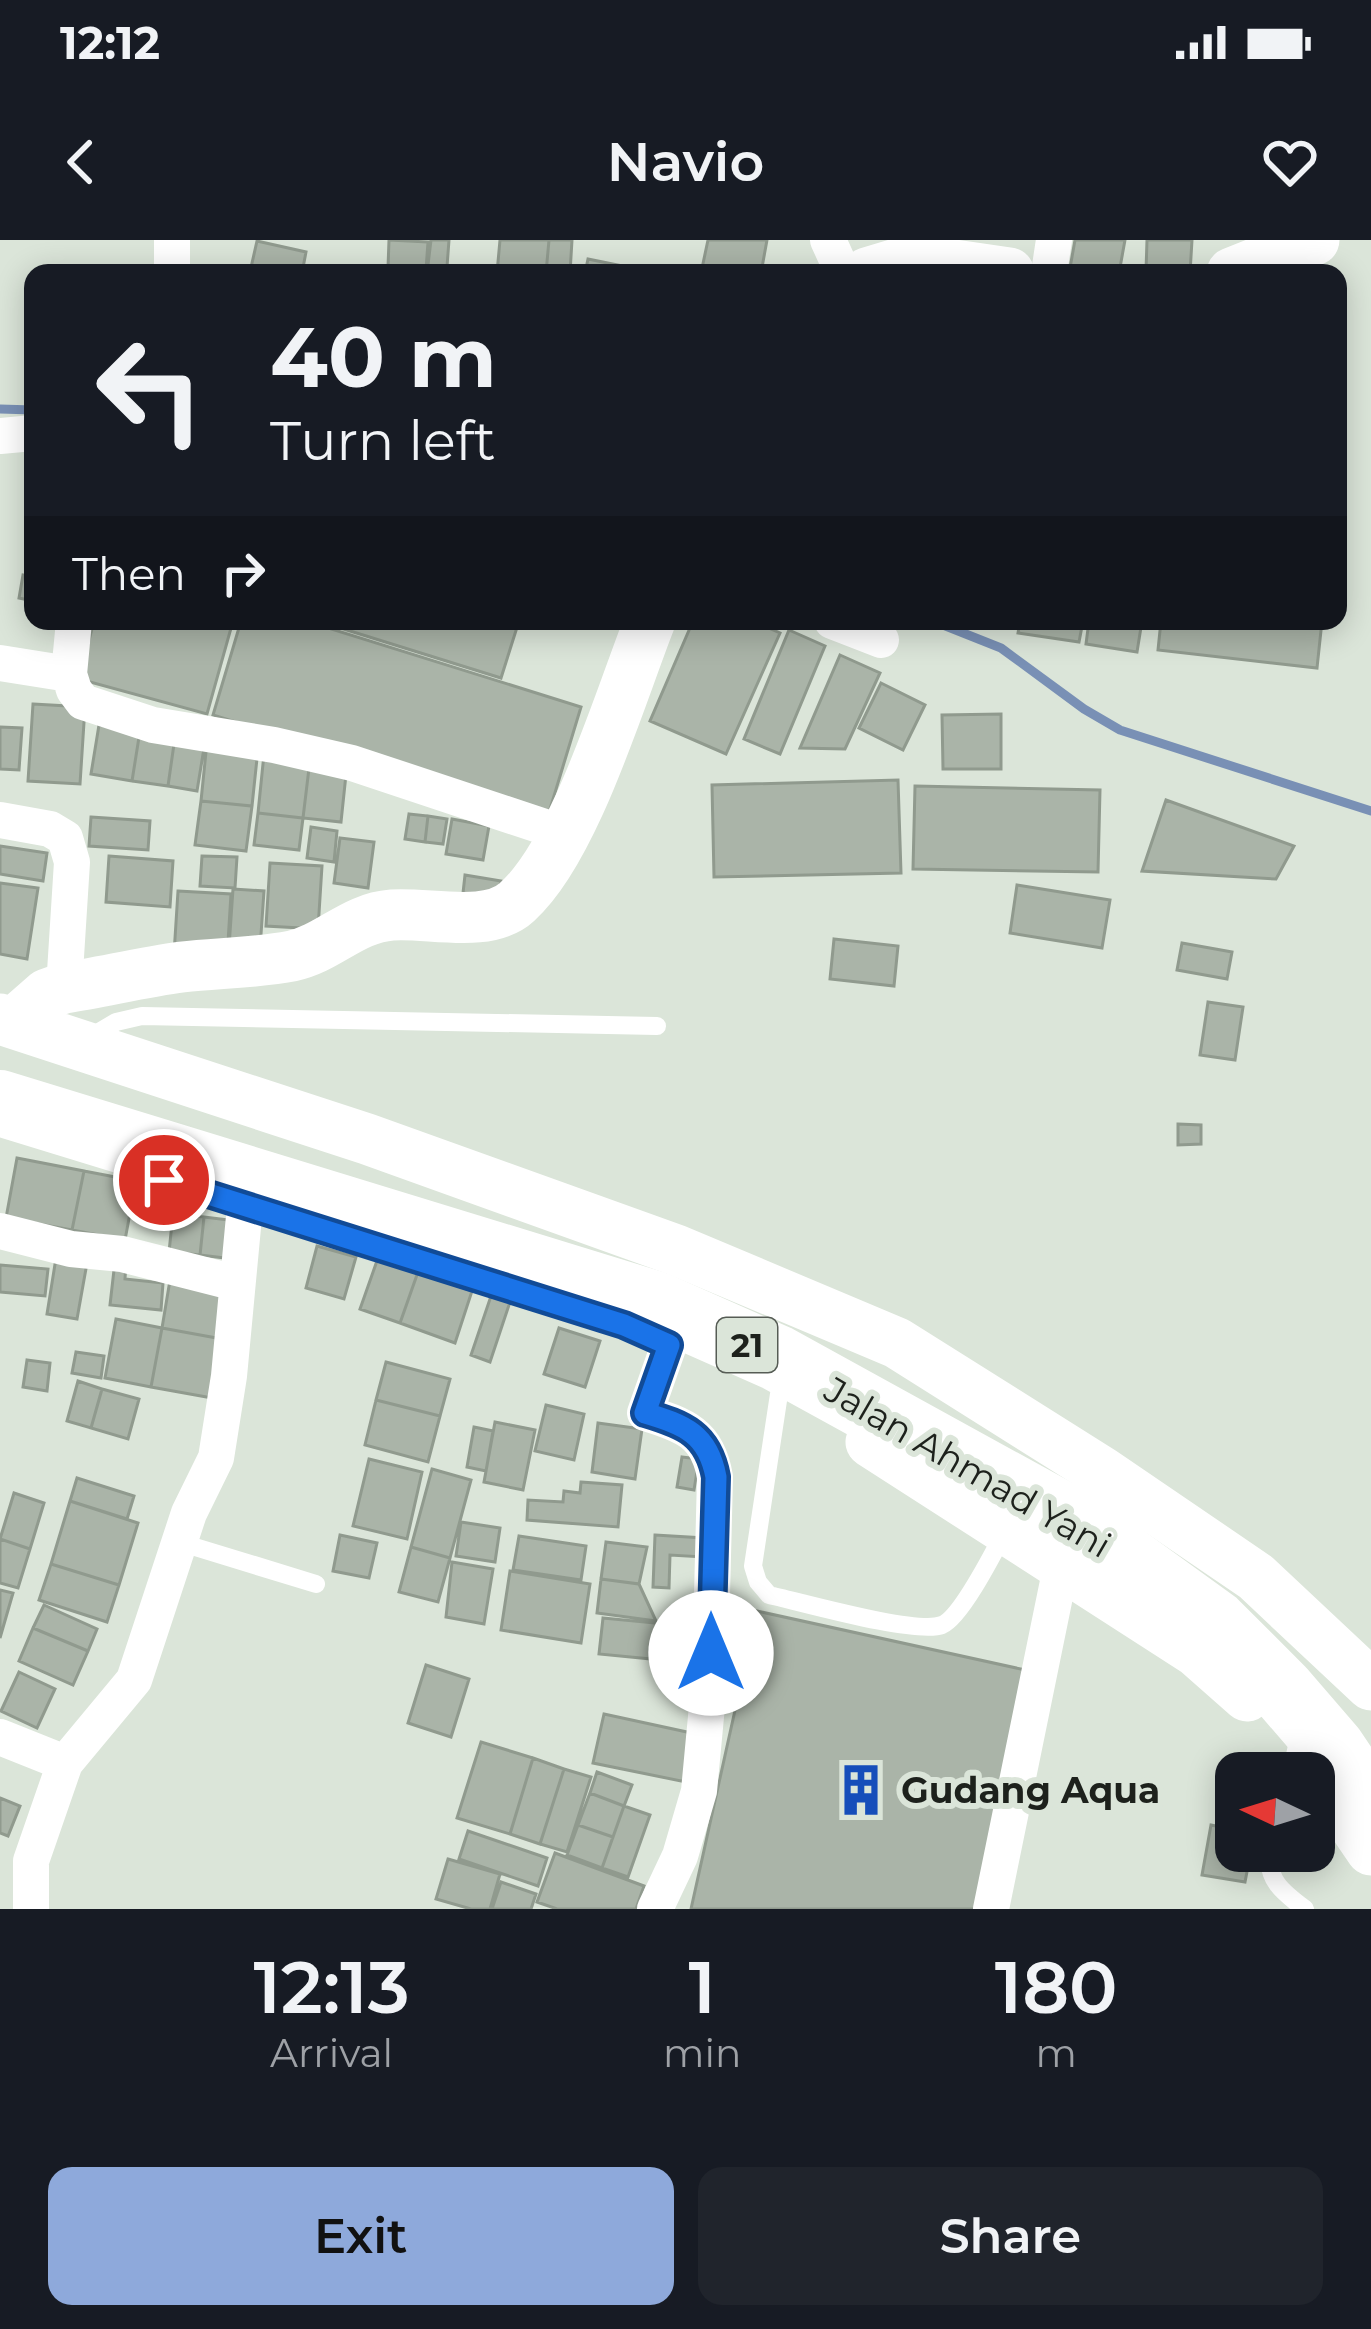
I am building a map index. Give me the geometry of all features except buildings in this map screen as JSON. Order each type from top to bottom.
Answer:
[{"type":"highway","name":"Jalan Ahmad Yani","points":[[5,1034],[671,1268],[799,1324],[901,1378],[1238,1603],[1360,1719],[1371,1735]]},
{"type":"highway","name":"Jalan Ahmad Yani","points":[[0,1103],[655,1304],[777,1358],[1077,1523],[1215,1623],[1319,1733],[1371,1806]]},
{"type":"street","points":[[1254,264],[1314,240]]},
{"type":"street","points":[[836,254],[947,264]]},
{"type":"street","points":[[73,630],[69,674],[83,702],[153,725],[352,763],[566,834]]},
{"type":"street","points":[[5,1034],[47,994],[64,988],[176,968],[289,956],[318,948],[344,928],[374,916],[485,916],[512,907],[532,887],[566,834],[646,630]]},
{"type":"street","points":[[855,630],[881,640]]},
{"type":"street","points":[[0,664],[69,674]]},
{"type":"street","points":[[0,820],[50,829],[65,838],[72,862],[64,988]]},
{"type":"street","points":[[5,1034],[80,1043],[367,1139],[676,1250],[897,1343],[1102,1472],[1256,1577],[1371,1685]]},
{"type":"street","points":[[0,1129],[624,1325],[779,1394],[861,1436],[1196,1651],[1287,1752]]},
{"type":"street","points":[[31,1909],[31,1861],[65,1763],[134,1680],[189,1513],[216,1458],[245,1206]]},
{"type":"street","points":[[0,1231],[71,1249],[122,1254],[236,1283]]},
{"type":"street","points":[[655,1909],[680,1856],[699,1791],[710,1674],[716,1477],[711,1451],[693,1433],[645,1413],[669,1345]]},
{"type":"street","points":[[991,1909],[1063,1562]]},
{"type":"street","points":[[0,1736],[65,1763]]},
{"type":"street","points":[[1335,1808],[1371,1850]]},
{"type":"lane","points":[[80,1043],[116,1022],[142,1016],[657,1026]]},
{"type":"lane","points":[[779,1394],[753,1566],[769,1595],[915,1627],[942,1625],[955,1615],[1006,1529]]},
{"type":"lane","points":[[182,1543],[316,1584]]},
{"type":"lane","points":[[1271,1872],[1277,1888],[1305,1909]]},
{"type":"waterway","points":[[0,409],[24,410]]},
{"type":"waterway","points":[[956,630],[1001,648],[1120,730],[1371,811]]},
{"type":"place","name":"Gudang Aqua","points":[[861,1790]]},
{"type":"route","points":[[164,1180],[624,1325],[669,1345],[645,1413],[693,1433],[711,1451],[716,1477],[711,1653]]}]
